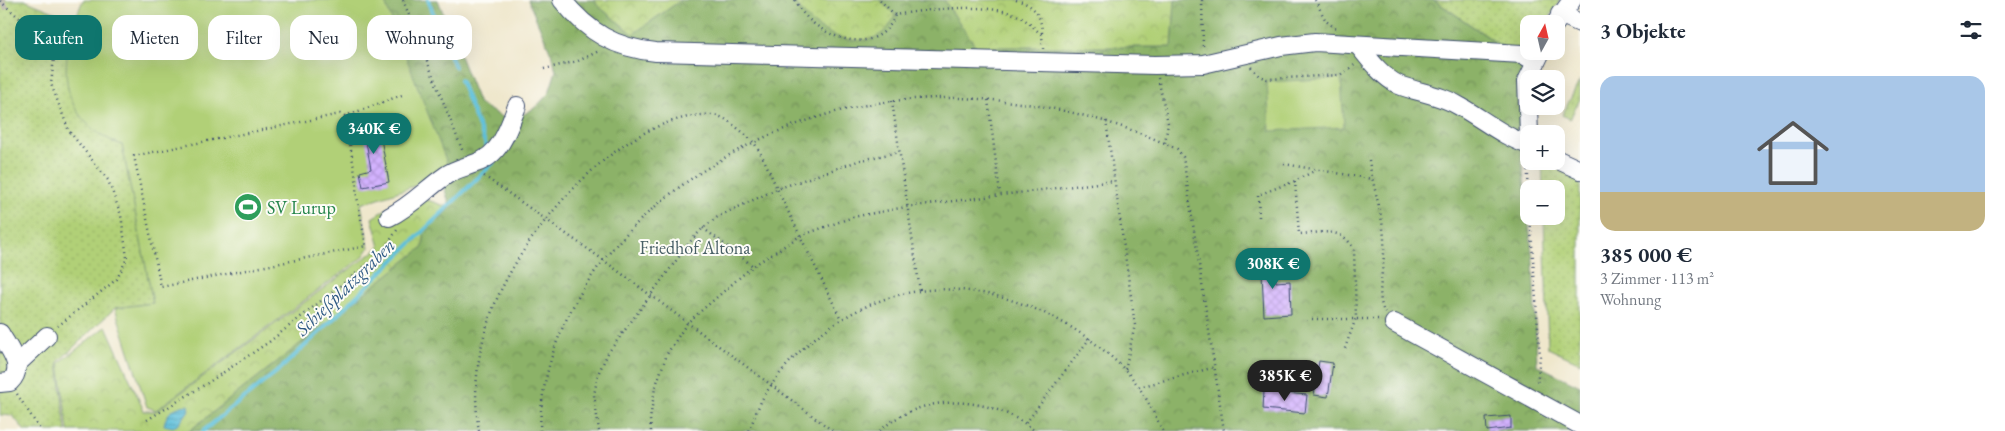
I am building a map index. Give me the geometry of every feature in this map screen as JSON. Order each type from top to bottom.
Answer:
[{"type":"street","points":[[562,0],[576,17],[611,43],[633,50],[656,52],[1155,65],[1203,64],[1282,46],[1315,42],[1362,51],[1520,54]]},
{"type":"street","points":[[1561,15],[1572,0]]},
{"type":"street","points":[[1565,21],[1580,24]]},
{"type":"street","points":[[1362,51],[1383,74],[1398,84],[1430,93],[1460,106],[1520,144]]},
{"type":"street","points":[[1529,125],[1527,81],[1538,60]]},
{"type":"street","points":[[390,217],[407,208],[447,174],[478,163],[495,152],[512,123],[518,106]]},
{"type":"street","points":[[1565,163],[1580,170]]},
{"type":"street","points":[[1394,324],[1580,425]]},
{"type":"street","points":[[0,333],[16,364],[17,371],[5,383]]},
{"type":"street","points":[[16,364],[47,336]]},
{"type":"path","points":[[403,0],[468,165]]},
{"type":"path","points":[[795,0],[799,10],[810,22],[834,37],[873,38],[886,30],[895,15],[938,8],[1013,14],[1028,22],[1042,35]]},
{"type":"path","points":[[880,0],[895,15]]},
{"type":"path","points":[[1016,0],[1035,10],[1042,21],[1042,63]]},
{"type":"path","points":[[1202,0],[1203,64]]},
{"type":"path","points":[[1245,55],[1248,64],[1259,76],[1267,79],[1340,74],[1362,51],[1326,21],[1315,0]]},
{"type":"path","points":[[0,1],[55,49],[51,84],[70,131],[108,180],[121,215],[127,258],[117,279],[47,336]]},
{"type":"path","points":[[544,69],[578,61],[611,43]]},
{"type":"path","points":[[1155,65],[1168,123],[1165,143]]},
{"type":"path","points":[[345,116],[366,246],[161,287],[134,156],[340,114],[345,116],[402,95]]},
{"type":"path","points":[[540,431],[540,406],[544,384],[554,347],[571,307],[602,259],[647,214],[676,190],[754,143],[793,127],[842,111],[892,101],[940,97],[988,100],[1050,108],[1106,121],[1177,149],[1183,157],[1224,431]]},
{"type":"path","points":[[988,100],[1000,194]]},
{"type":"path","points":[[892,101],[906,207],[920,291]]},
{"type":"path","points":[[479,431],[475,404],[477,369],[484,336],[494,306],[507,278],[545,219],[594,167],[647,132],[671,120],[700,114],[723,118],[754,143],[841,319]]},
{"type":"path","points":[[1106,121],[1113,182],[1135,325],[1125,370]]},
{"type":"path","points":[[599,431],[594,395],[598,374],[608,353],[650,295],[703,228],[719,216],[777,189],[861,160],[899,152]]},
{"type":"path","points":[[1369,160],[1384,230],[1380,297],[1383,311],[1394,324]]},
{"type":"path","points":[[1284,164],[1372,178]]},
{"type":"path","points":[[1259,217],[1258,195],[1296,181],[1317,169]]},
{"type":"path","points":[[484,176],[602,259],[770,386],[834,431]]},
{"type":"path","points":[[1296,181],[1299,234],[1331,232],[1341,234],[1349,240],[1354,250],[1356,318],[1344,351]]},
{"type":"path","points":[[651,431],[650,419],[655,388],[666,354],[687,323],[753,266],[800,236],[853,217],[906,207],[1000,194],[1113,182]]},
{"type":"path","points":[[147,420],[206,384],[268,342],[359,273],[382,253],[393,237],[407,208]]},
{"type":"path","points":[[1530,399],[1540,356],[1531,225]]},
{"type":"path","points":[[703,228],[753,266]]},
{"type":"path","points":[[748,431],[758,407],[770,386],[802,350],[841,319],[880,300],[920,291],[962,292],[1005,298],[1050,314],[1090,338],[1125,370],[1139,386],[1163,431]]},
{"type":"path","points":[[1307,319],[1379,318],[1394,324]]},
{"type":"path","points":[[1026,424],[1090,338]]},
{"type":"path","points":[[1139,386],[1215,367]]},
{"type":"path","points":[[5,383],[41,431]]},
{"type":"path","points":[[880,431],[909,412],[937,404],[954,402],[986,405],[1000,410],[1035,431]]},
{"type":"green space","points":[[0,0],[24,0],[62,15],[15,15],[15,60],[77,60],[113,142],[122,144],[153,303],[115,308],[58,362],[66,431],[25,431],[13,416],[0,415]]},
{"type":"green space","name":"SV Lurup","points":[[83,0],[384,0],[390,15],[367,15],[367,60],[407,60],[449,168],[432,180],[361,204],[369,248],[363,257],[156,410],[147,407],[115,308],[153,303],[122,145],[99,134],[83,119],[73,102],[67,84],[67,60],[102,60],[102,15],[77,15]]},
{"type":"green space","name":"Friedhof Altona","points":[[380,0],[438,0],[444,15],[385,15]]},
{"type":"green space","name":"Friedhof Altona","points":[[528,0],[595,0],[597,5],[633,34],[681,0],[795,0],[799,10],[895,15],[880,0],[944,0],[976,47],[1172,47],[1175,0],[1434,0],[1526,63],[1526,70],[1520,70],[1520,115],[1523,115],[1523,125],[1520,125],[1520,170],[1523,170],[1524,180],[1520,180],[1520,225],[1529,225],[1533,261],[1537,365],[1580,386],[1580,431],[189,431],[423,247],[425,229],[451,208],[400,60],[462,60],[479,104],[504,118],[521,116],[536,107],[549,93],[556,71],[553,58]]},
{"type":"green space","points":[[595,0],[681,0],[633,34],[597,5]]},
{"type":"green space","points":[[795,0],[880,0],[895,15],[886,29],[874,38],[860,40],[844,39],[829,33],[815,24],[803,13]]},
{"type":"green space","points":[[944,0],[1175,0],[1172,47],[976,47]]},
{"type":"green space","points":[[1434,0],[1560,0],[1551,15],[1520,15],[1520,59]]},
{"type":"green space","points":[[1341,78],[1344,127],[1270,131],[1267,82]]},
{"type":"green space","points":[[1580,80],[1580,99],[1570,119],[1562,115],[1565,115],[1565,109]]},
{"type":"green space","points":[[1542,170],[1562,170],[1580,178],[1580,363],[1548,348],[1544,225],[1565,225],[1565,180],[1543,180]]},
{"type":"green space","points":[[410,194],[451,208],[425,229],[423,247],[189,431],[68,431],[59,363],[106,326],[144,411],[156,411],[380,247],[372,218]]},
{"type":"water","points":[[188,405],[189,410],[179,424],[173,427],[164,425],[169,413],[179,407]]},
{"type":"building","points":[[377,117],[389,182],[363,187],[360,172],[371,169],[362,120]]},
{"type":"building","points":[[1275,261],[1276,282],[1290,281],[1291,314],[1264,316],[1262,273],[1251,273],[1251,262]]},
{"type":"building","points":[[1319,361],[1333,363],[1328,397],[1314,395]]},
{"type":"building","points":[[1264,391],[1307,395],[1305,413],[1263,409]]},
{"type":"building","points":[[1511,416],[1511,428],[1487,431],[1486,418]]},
{"type":"waterway","name":"Schießplatzgraben","points":[[428,0],[455,67]]},
{"type":"waterway","name":"Schießplatzgraben","points":[[460,80],[488,150]]},
{"type":"waterway","name":"Schießplatzgraben","points":[[203,431],[279,370],[493,163]]},
{"type":"tunnel","points":[[0,2],[5,0]]},
{"type":"place","name":"SV Lurup","points":[[248,207]]}]
